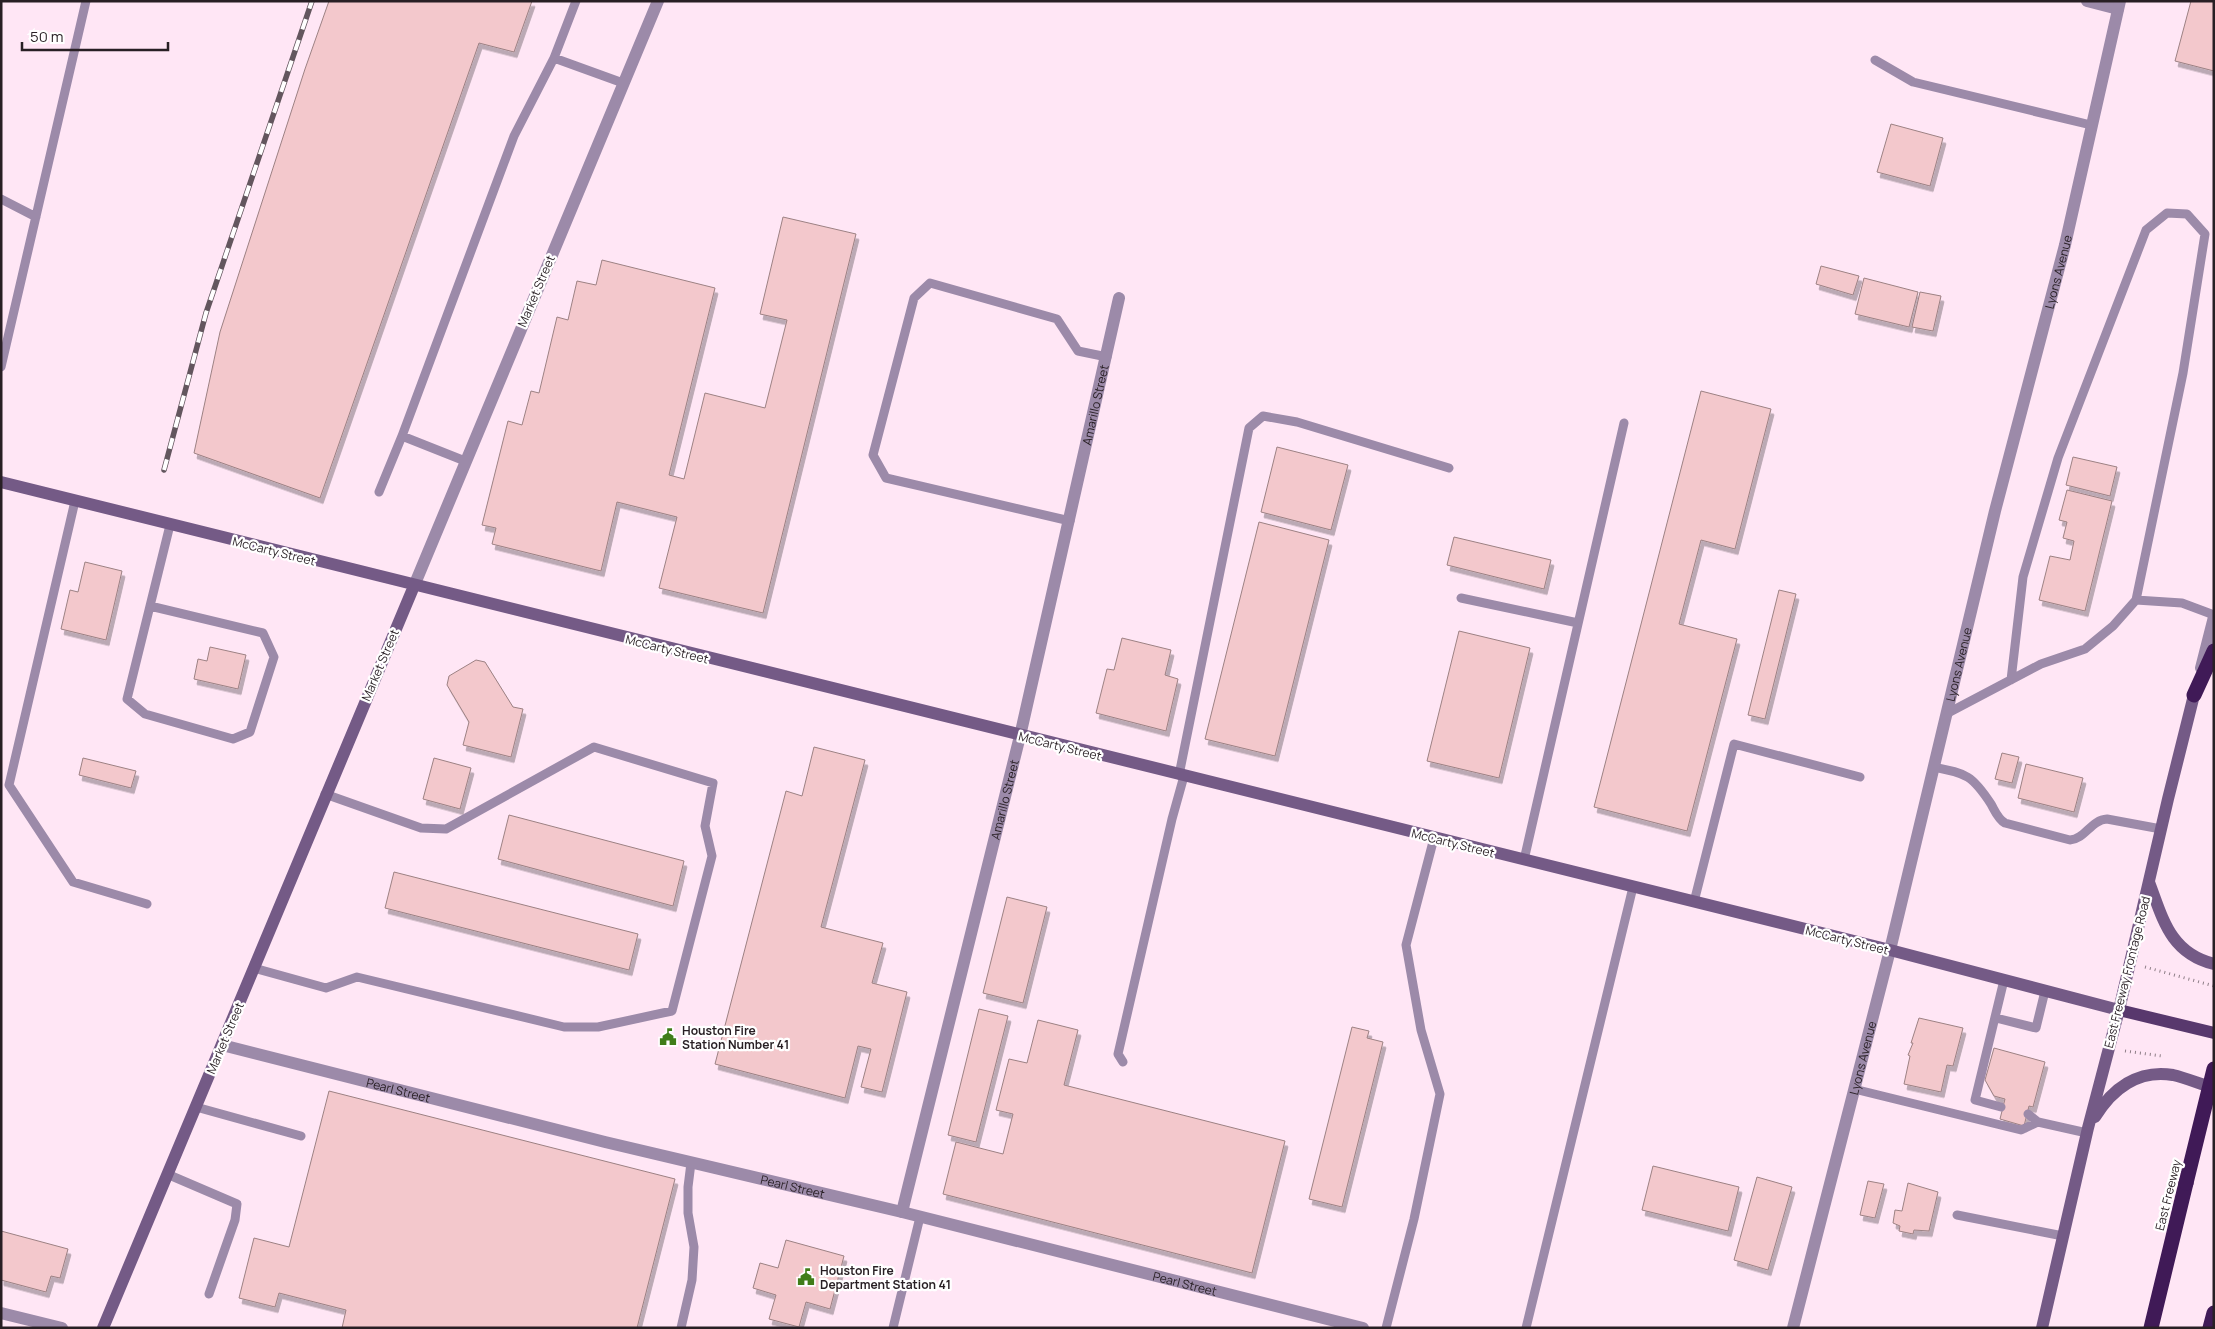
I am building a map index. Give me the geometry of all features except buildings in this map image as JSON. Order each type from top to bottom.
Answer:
[{"type":"highway","points":[[2194,696],[2214,651]]},
{"type":"highway","name":"East Freeway","points":[[2151,1328],[2214,1069]]},
{"type":"highway","points":[[2210,1328],[2214,1313]]},
{"type":"main road","name":"McCarty Street","points":[[1,482],[414,586],[1890,950],[2119,1010]]},
{"type":"main road","name":"Market Street","points":[[103,1328],[325,794],[414,586]]},
{"type":"main road","name":"East Freeway Frontage Road","points":[[2042,1328],[2087,1131],[2119,1010],[2194,696]]},
{"type":"main road","points":[[2149,882],[2167,929],[2174,941],[2200,960],[2214,964]]},
{"type":"main road","points":[[2119,1010],[2214,1033]]},
{"type":"main road","points":[[2087,1131],[2104,1102],[2119,1087],[2148,1075],[2172,1075],[2214,1088]]},
{"type":"street","name":"Market Street","points":[[414,586],[658,1]]},
{"type":"street","points":[[2087,1],[2119,5]]},
{"type":"street","name":"Lyons Avenue","points":[[1793,1328],[1890,950],[1995,511],[2064,245],[2119,5]]},
{"type":"street","name":"Amarillo Street","points":[[902,1212],[1020,736],[1119,298]]},
{"type":"street","name":"East Freeway Frontage Road","points":[[2194,696],[2214,616]]},
{"type":"street","name":"Pearl Street","points":[[222,1045],[691,1163],[902,1212],[1363,1328]]},
{"type":"street","points":[[1,1313],[62,1328]]},
{"type":"lane","points":[[1,367],[86,1]]},
{"type":"lane","points":[[379,492],[402,436],[514,136],[554,58],[576,1]]},
{"type":"lane","points":[[554,58],[623,83]]},
{"type":"lane","points":[[1875,60],[1914,82],[2091,125]]},
{"type":"lane","points":[[1,199],[36,216]]},
{"type":"lane","points":[[1946,714],[2041,664],[2085,649],[2113,626],[2136,600],[2183,373],[2206,234],[2188,214],[2167,213],[2146,230],[2058,458],[2023,577],[2010,680]]},
{"type":"lane","points":[[1070,521],[886,478],[873,455],[914,298],[930,283],[1057,319],[1078,351],[1107,357]]},
{"type":"lane","points":[[1123,1062],[1118,1054],[1182,776],[1249,428],[1263,416],[1297,422],[1449,468]]},
{"type":"lane","points":[[1524,860],[1624,423]]},
{"type":"lane","points":[[402,436],[465,461]]},
{"type":"lane","points":[[75,501],[9,785],[73,882],[147,904]]},
{"type":"lane","points":[[150,606],[263,633],[274,657],[250,732],[234,739],[145,714],[127,699],[170,524]]},
{"type":"lane","points":[[1461,598],[1578,623]]},
{"type":"lane","points":[[2136,600],[2182,604],[2214,616]]},
{"type":"lane","points":[[1694,902],[1734,744],[1860,777]]},
{"type":"lane","points":[[254,968],[326,988],[357,978],[564,1027],[598,1027],[672,1011],[712,856],[705,826],[713,783],[594,747],[446,830],[421,828],[325,794]]},
{"type":"lane","points":[[1934,767],[1969,777],[1977,784],[1999,818],[2006,823],[2070,840],[2080,836],[2100,820],[2107,819],[2161,829]]},
{"type":"lane","points":[[1386,1328],[1414,1219],[1440,1094],[1421,1030],[1406,945],[1434,838]]},
{"type":"lane","points":[[1526,1328],[1632,887]]},
{"type":"lane","points":[[1971,1118],[2004,980]]},
{"type":"lane","points":[[1996,1018],[2036,1028],[2045,991]]},
{"type":"lane","points":[[1854,1089],[2021,1130],[2038,1122]]},
{"type":"lane","points":[[1975,1100],[2001,1107]]},
{"type":"lane","points":[[196,1107],[301,1136]]},
{"type":"lane","points":[[2028,1114],[2038,1122],[2087,1131]]},
{"type":"lane","points":[[681,1328],[692,1280],[694,1247],[688,1213],[688,1187],[691,1163]]},
{"type":"lane","points":[[168,1174],[237,1204],[235,1220],[209,1294]]},
{"type":"lane","points":[[1957,1215],[2063,1236]]},
{"type":"lane","points":[[893,1328],[920,1217]]},
{"type":"path","points":[[2145,967],[2214,986]]},
{"type":"railway","points":[[164,470],[206,313],[312,1]]},
{"type":"place","name":"Houston Fire Station Number 41","points":[[668,1037]]},
{"type":"place","name":"Houston Fire Department Station 41","points":[[806,1277]]}]
